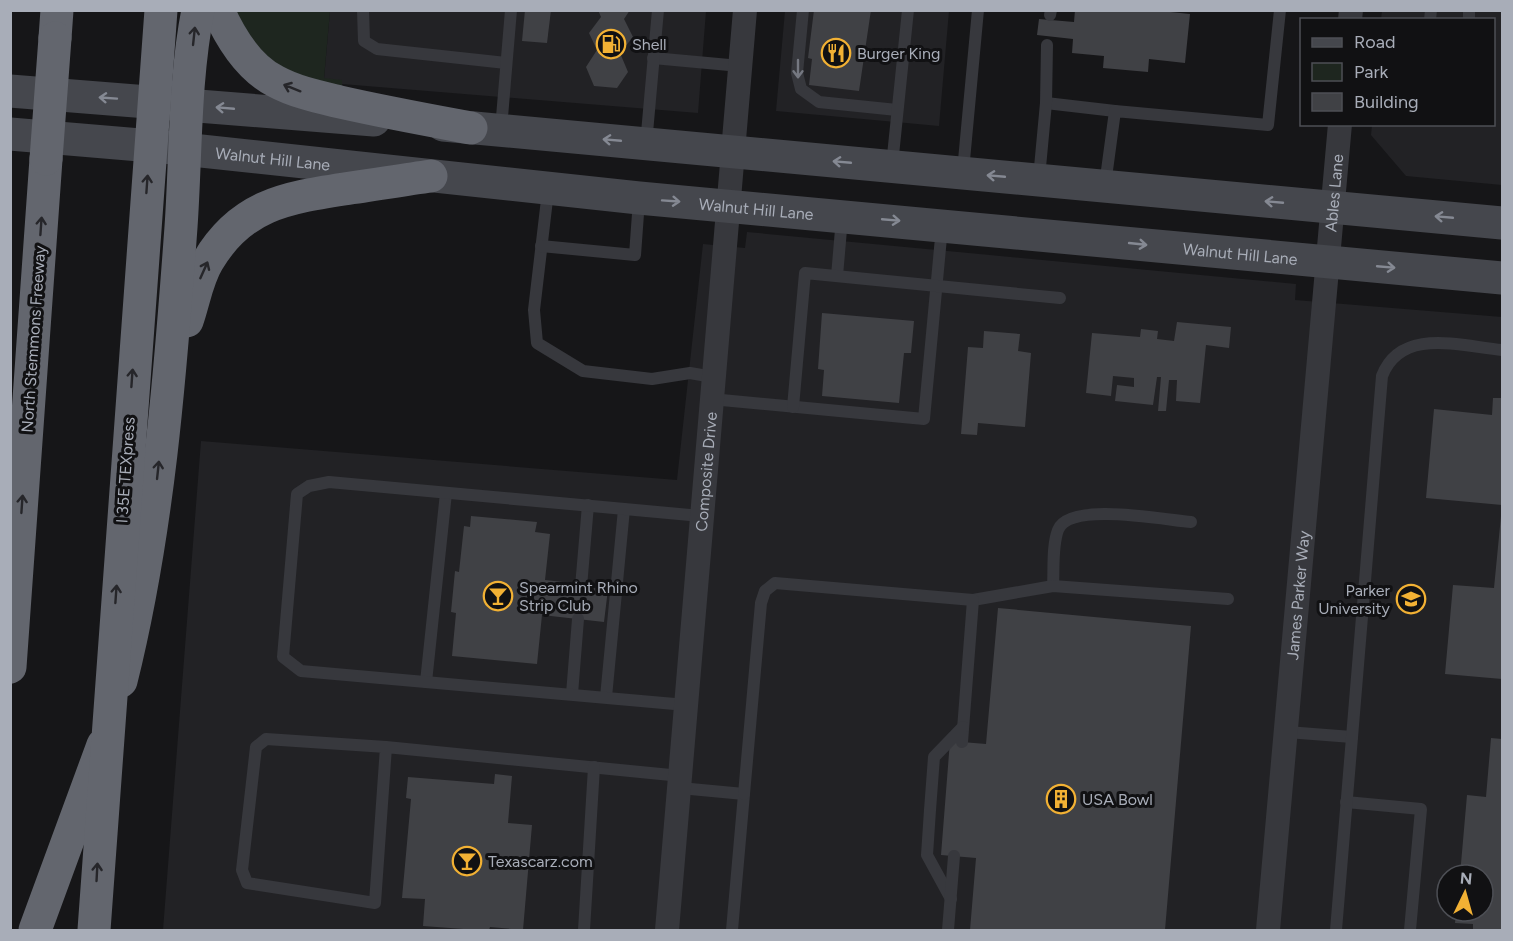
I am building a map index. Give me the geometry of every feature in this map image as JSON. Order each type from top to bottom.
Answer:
[{"type":"highway","name":"I 35E TEXpress","points":[[94,930],[161,10]]},
{"type":"highway","points":[[35,930],[110,725],[130,646],[151,528],[167,386],[178,263],[184,149],[198,10]]},
{"type":"highway","points":[[218,10],[226,29],[240,49],[274,81],[307,94],[375,110],[486,129]]},
{"type":"highway","name":"North Stemmons Freeway","points":[[10,668],[56,24]]},
{"type":"highway","points":[[167,386],[195,291],[208,261],[240,222],[262,208],[288,198],[431,176]]},
{"type":"main road","points":[[10,91],[486,129],[1503,223]]},
{"type":"main road","name":"Walnut Hill Lane","points":[[10,134],[184,149],[639,198],[843,215],[1503,278]]},
{"type":"street","name":"Composite Drive","points":[[668,930],[745,10]]},
{"type":"street","name":"Ables Lane","points":[[1328,261],[1340,126]]},
{"type":"street","name":"James Parker Way","points":[[1268,930],[1328,261]]},
{"type":"lane","points":[[363,10],[364,41],[378,49],[506,63]]},
{"type":"lane","points":[[486,129],[506,63],[511,10]]},
{"type":"lane","points":[[646,144],[657,10]]},
{"type":"lane","points":[[803,10],[797,73],[801,89],[819,102],[897,110]]},
{"type":"lane","points":[[891,166],[908,10]]},
{"type":"lane","points":[[963,173],[978,10]]},
{"type":"lane","points":[[1046,103],[1268,125],[1280,10]]},
{"type":"lane","points":[[1039,180],[1046,103],[1047,45]]},
{"type":"lane","points":[[653,58],[740,66]]},
{"type":"lane","points":[[1105,186],[1115,111]]},
{"type":"lane","points":[[548,188],[534,310],[537,342],[583,371],[652,379],[690,374],[712,388],[793,407],[924,419],[942,225]]},
{"type":"lane","points":[[541,246],[635,255],[639,198]]},
{"type":"lane","points":[[837,276],[843,215]]},
{"type":"lane","points":[[793,407],[805,273],[1060,298]]},
{"type":"lane","points":[[1336,930],[1382,376],[1388,361],[1403,348],[1421,343],[1503,350]]},
{"type":"lane","points":[[686,705],[301,671],[283,657],[297,494],[309,486],[329,482],[701,516]]},
{"type":"lane","points":[[426,682],[446,493]]},
{"type":"lane","points":[[581,586],[588,505]]},
{"type":"lane","points":[[606,697],[624,508]]},
{"type":"lane","points":[[1053,586],[1058,529],[1070,518],[1090,513],[1191,522]]},
{"type":"lane","points":[[732,930],[761,603],[765,591],[775,583],[973,600],[1053,586],[1228,599]]},
{"type":"lane","points":[[962,742],[973,600]]},
{"type":"lane","points":[[572,694],[578,619]]},
{"type":"lane","points":[[951,899],[927,855],[934,757],[963,727]]},
{"type":"lane","points":[[1287,732],[1352,737]]},
{"type":"lane","points":[[386,747],[375,903],[246,883],[242,870],[256,747],[266,739],[386,747],[594,767],[744,794]]},
{"type":"lane","points":[[584,930],[594,767]]},
{"type":"lane","points":[[1346,802],[1421,809],[1410,930]]},
{"type":"lane","points":[[948,930],[954,856]]},
{"type":"shaded area","points":[[330,11],[706,11],[698,113],[342,84],[342,81],[324,79]]},
{"type":"shaded area","points":[[785,11],[949,11],[939,126],[776,111]]},
{"type":"shaded area","points":[[1382,11],[1502,11],[1502,185],[1406,176],[1371,135],[1372,126],[1495,126],[1495,18],[1381,18]]},
{"type":"shaded area","points":[[747,232],[1296,284],[1295,300],[1502,317],[1502,930],[163,930],[201,441],[677,480],[703,244],[745,248]]},
{"type":"green space","points":[[234,11],[330,11],[324,78],[342,80],[342,86],[283,76],[259,54]]},
{"type":"building","points":[[525,10],[551,10],[547,43],[522,41]]},
{"type":"building","name":"Shell","points":[[598,10],[630,10],[624,19],[633,37],[620,53],[628,72],[617,88],[594,86],[586,67],[597,50],[589,33],[601,17]]},
{"type":"building","name":"Burger King","points":[[814,10],[871,10],[859,91],[809,85],[812,59],[808,58]]},
{"type":"building","points":[[1075,10],[1151,10],[1190,14],[1185,63],[1149,59],[1148,72],[1103,68],[1104,56],[1072,53],[1073,39],[1037,35],[1039,19],[1074,22]]},
{"type":"building","points":[[822,313],[914,321],[911,353],[904,353],[899,403],[822,396],[824,370],[818,369]]},
{"type":"building","points":[[1177,322],[1231,327],[1229,348],[1206,345],[1200,403],[1176,401],[1177,380],[1169,380],[1166,411],[1158,411],[1161,377],[1157,377],[1153,405],[1115,401],[1117,385],[1134,387],[1134,378],[1113,376],[1111,396],[1086,393],[1092,333],[1140,337],[1141,329],[1158,331],[1157,339],[1174,341]]},
{"type":"building","points":[[984,331],[1020,334],[1018,351],[1031,353],[1025,427],[978,423],[977,435],[961,434],[968,347],[983,348]]},
{"type":"building","points":[[1493,398],[1502,398],[1502,505],[1426,498],[1434,409],[1492,415]]},
{"type":"building","name":"Spearmint Rhino Strip Club","points":[[471,516],[537,522],[535,532],[550,534],[545,580],[563,582],[562,585],[608,589],[604,622],[542,615],[537,664],[452,656],[456,613],[451,612],[455,571],[459,572],[464,526],[470,527]]},
{"type":"building","points":[[1501,516],[1502,679],[1445,674],[1453,585],[1494,588]]},
{"type":"building","name":"USA Bowl","points":[[998,608],[1191,626],[1165,930],[970,930],[976,858],[941,855],[950,741],[986,744]]},
{"type":"building","points":[[1491,738],[1502,739],[1502,930],[1473,930],[1473,924],[1455,923],[1495,923],[1495,863],[1461,863],[1467,795],[1486,797]]},
{"type":"building","name":"Texascarz.com","points":[[495,774],[512,776],[508,823],[532,825],[523,930],[490,927],[489,930],[477,930],[423,926],[425,899],[402,898],[411,799],[406,798],[408,777],[494,784]]},
{"type":"place","name":"Shell","points":[[611,44]]},
{"type":"place","name":"Burger King","points":[[836,53]]},
{"type":"place","name":"Spearmint Rhino Strip Club","points":[[498,596]]},
{"type":"place","name":"Parker University","points":[[1411,599]]},
{"type":"place","name":"USA Bowl","points":[[1061,799]]},
{"type":"place","name":"Texascarz.com","points":[[467,861]]}]
